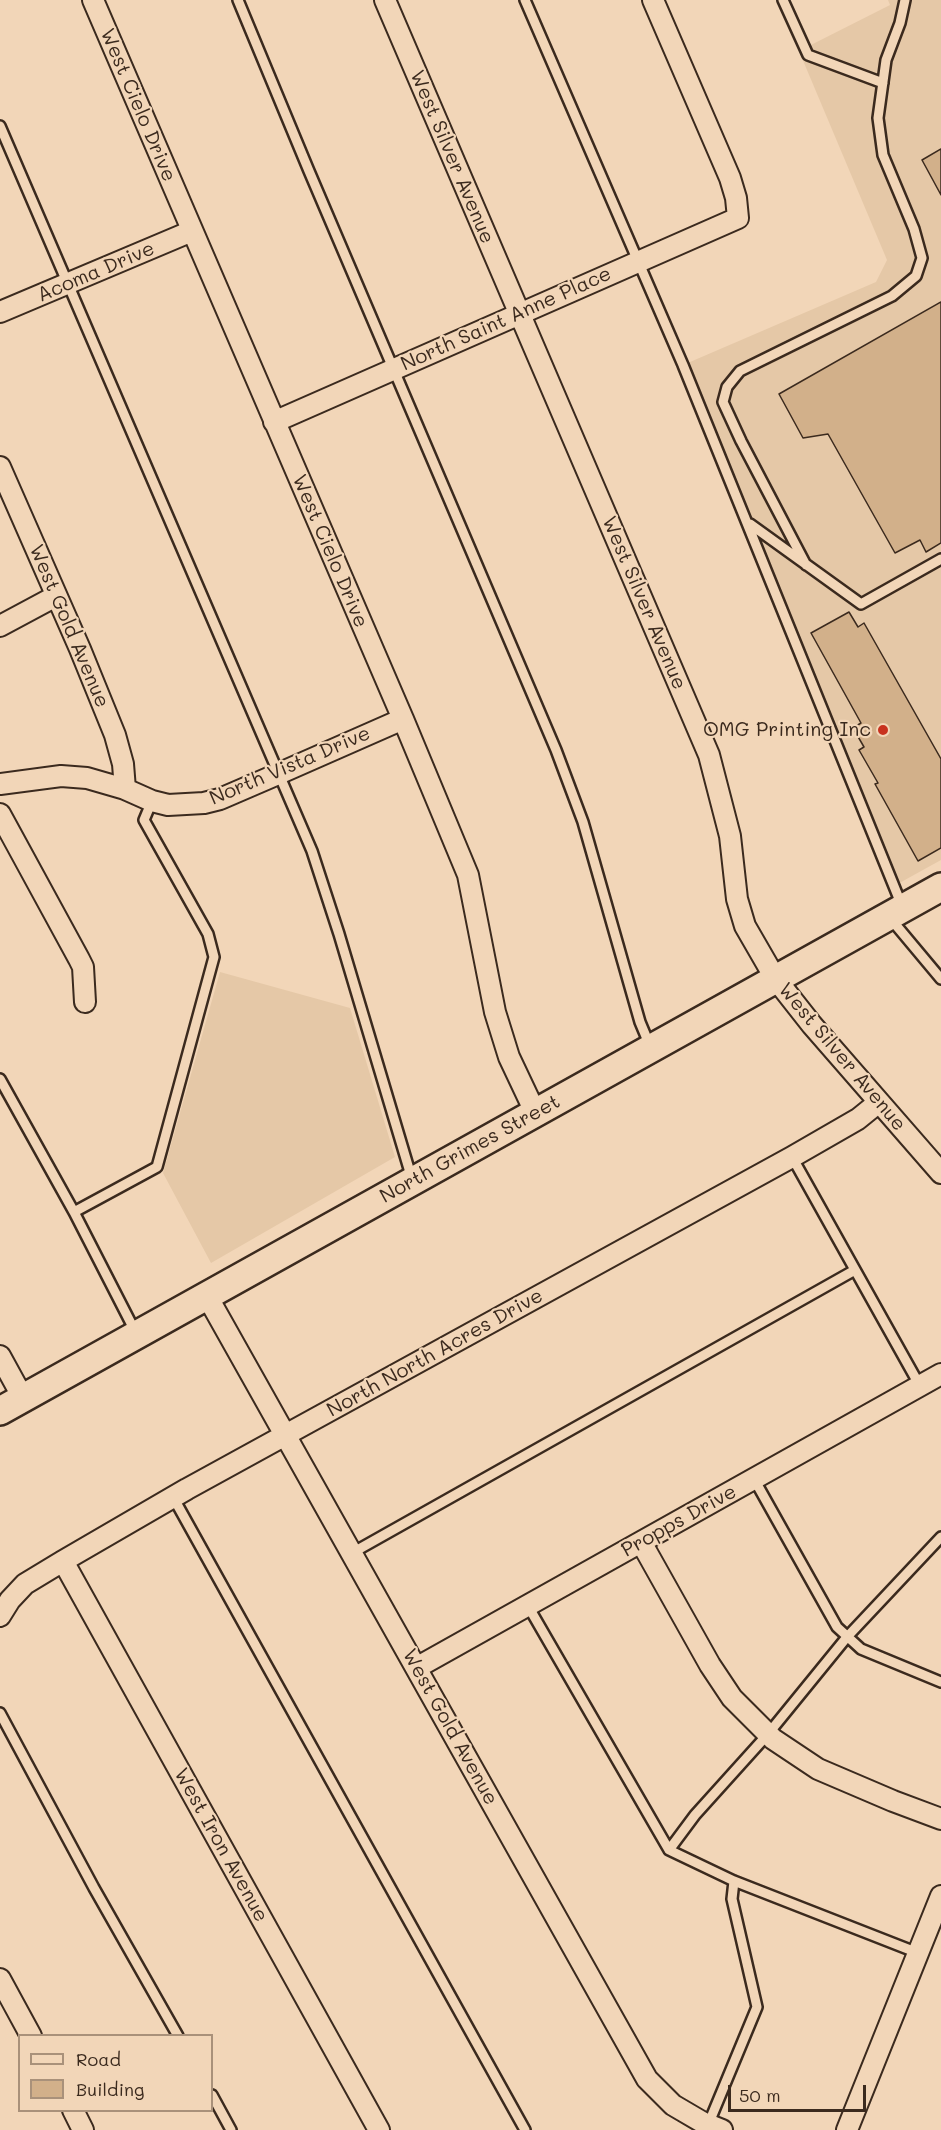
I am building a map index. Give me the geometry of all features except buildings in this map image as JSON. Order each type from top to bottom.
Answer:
[{"type":"main road","name":"North Grimes Street","points":[[12,1404],[941,887]]},
{"type":"street","name":"West Cielo Drive","points":[[93,0],[403,718],[468,875],[495,1012],[509,1057],[535,1112]]},
{"type":"street","name":"West Silver Avenue","points":[[384,0],[709,755],[730,836],[736,899],[745,926],[775,978],[812,1025],[941,1173]]},
{"type":"street","name":"North Saint Anne Place","points":[[274,422],[738,218],[736,198],[730,178],[653,0]]},
{"type":"street","name":"Acoma Drive","points":[[0,312],[192,231]]},
{"type":"street","name":"West Gold Avenue","points":[[0,467],[115,735],[123,764],[125,789]]},
{"type":"street","points":[[0,626],[56,596]]},
{"type":"street","name":"North Vista Drive","points":[[0,784],[61,776],[87,778],[168,805],[204,803],[220,799],[403,718]]},
{"type":"street","points":[[0,814],[83,967],[85,1002]]},
{"type":"street","name":"North North Acres Drive","points":[[0,1616],[10,1600],[26,1584],[63,1561],[286,1434],[792,1157],[858,1119],[879,1102]]},
{"type":"street","name":"West Gold Avenue","points":[[207,1296],[647,2079],[674,2105],[712,2128]]},
{"type":"street","points":[[0,1356],[12,1404]]},
{"type":"street","name":"Propps Drive","points":[[416,1668],[941,1374]]},
{"type":"street","points":[[640,1542],[710,1665],[732,1698],[768,1734],[818,1768],[941,1819]]},
{"type":"street","name":"West Iron Avenue","points":[[63,1561],[379,2130]]},
{"type":"street","points":[[847,2130],[941,1896]]},
{"type":"street","points":[[0,1979],[30,2034]]},
{"type":"street","points":[[74,2112],[83,2130]]},
{"type":"lane","points":[[238,0],[560,760],[583,822],[640,1023],[651,1048]]},
{"type":"lane","points":[[525,0],[748,523],[896,912],[941,979]]},
{"type":"lane","points":[[783,0],[808,55],[883,83]]},
{"type":"lane","points":[[806,565],[723,402],[727,387],[740,371],[892,296],[916,276],[922,258],[883,155],[878,118],[886,60],[900,23],[905,0]]},
{"type":"lane","points":[[0,126],[312,851],[413,1181]]},
{"type":"lane","points":[[748,523],[861,604],[941,559]]},
{"type":"lane","points":[[74,1212],[157,1167],[214,957],[208,934],[144,820],[152,801]]},
{"type":"lane","points":[[0,1079],[74,1212],[137,1335]]},
{"type":"lane","points":[[792,1157],[920,1386]]},
{"type":"lane","points":[[352,1553],[855,1270]]},
{"type":"lane","points":[[754,1479],[837,1627],[861,1649],[941,1682]]},
{"type":"lane","points":[[173,1497],[525,2130]]},
{"type":"lane","points":[[669,1850],[695,1815],[768,1734],[847,1637],[941,1537]]},
{"type":"lane","points":[[528,1606],[669,1850],[734,1881],[918,1953]]},
{"type":"lane","points":[[0,1713],[94,1888],[177,2034]]},
{"type":"lane","points":[[712,2128],[757,2007],[732,1899],[734,1881]]},
{"type":"lane","points":[[213,2097],[231,2130]]},
{"type":"shaded area","points":[[888,0],[941,0],[941,860],[894,886],[683,365],[876,282],[887,260],[799,51],[890,5]]},
{"type":"shaded area","points":[[220,972],[350,1008],[395,1157],[211,1263],[163,1173]]},
{"type":"place","name":"OMG Printing Inc","points":[[883,730]]}]
